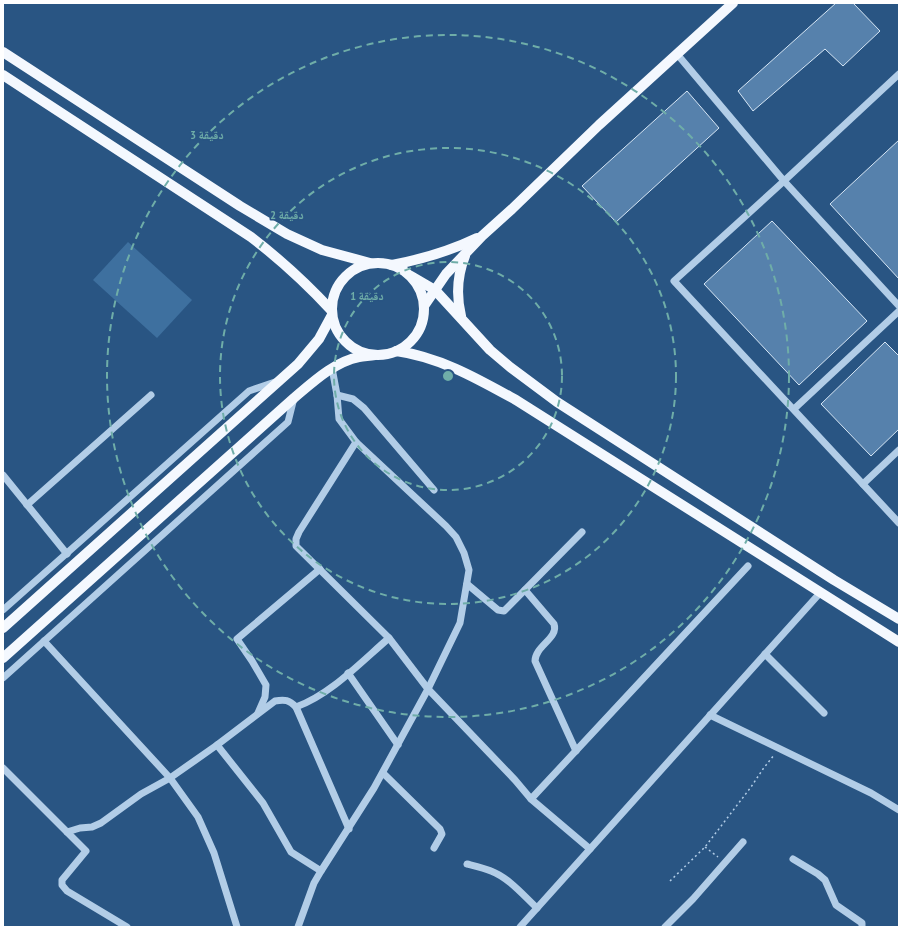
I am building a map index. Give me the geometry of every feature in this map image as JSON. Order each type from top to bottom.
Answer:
[{"type":"main road","points":[[424,306],[446,274],[482,236],[599,125],[733,3]]},
{"type":"main road","points":[[3,52],[234,202],[287,234],[322,250],[370,263]]},
{"type":"main road","points":[[3,75],[251,237],[303,281],[332,313]]},
{"type":"main road","points":[[392,264],[441,254],[482,236]]},
{"type":"main road","points":[[462,318],[458,305],[458,292],[461,265],[466,252]]},
{"type":"main road","points":[[374,355],[364,353],[353,348],[338,332],[332,313],[332,300],[336,289],[350,272],[360,266],[382,262],[392,264],[402,269],[435,290],[490,350],[557,402],[828,576],[899,619]]},
{"type":"main road","points":[[3,658],[294,398],[332,368],[358,357],[386,355],[406,346],[414,338],[422,323],[424,306],[420,290],[411,276]]},
{"type":"main road","points":[[3,628],[298,364],[319,339],[332,313]]},
{"type":"main road","points":[[396,351],[414,354],[445,364],[468,374],[516,400],[899,642]]},
{"type":"street","points":[[677,54],[784,181],[899,306]]},
{"type":"street","points":[[899,74],[674,281],[899,523]]},
{"type":"street","points":[[794,409],[899,311]]},
{"type":"street","points":[[298,927],[320,871],[349,829],[383,773],[428,689],[460,623],[469,570],[464,554],[456,537],[356,442],[339,418],[337,395],[332,368]]},
{"type":"street","points":[[3,610],[249,391],[279,381]]},
{"type":"street","points":[[28,505],[151,395]]},
{"type":"street","points":[[337,395],[353,400],[364,408],[434,490]]},
{"type":"street","points":[[3,678],[288,422],[294,398]]},
{"type":"street","points":[[356,442],[296,539],[296,546],[389,638],[428,689],[515,780],[531,799],[590,849]]},
{"type":"street","points":[[863,484],[899,450]]},
{"type":"street","points":[[3,475],[67,554]]},
{"type":"street","points":[[467,584],[498,610],[501,611],[508,608],[582,532]]},
{"type":"street","points":[[531,799],[748,566]]},
{"type":"street","points":[[258,714],[265,697],[266,686],[256,666],[237,639],[320,569]]},
{"type":"street","points":[[525,590],[555,627],[553,634],[537,652],[535,662],[576,751]]},
{"type":"street","points":[[520,927],[820,593]]},
{"type":"street","points":[[296,707],[305,704],[316,697],[348,673],[389,638]]},
{"type":"street","points":[[44,641],[170,778],[198,817],[214,853],[237,927]]},
{"type":"street","points":[[765,654],[824,713]]},
{"type":"street","points":[[348,673],[398,745]]},
{"type":"street","points":[[67,832],[80,828],[92,827],[101,823],[142,794],[170,778],[275,701],[283,699],[290,701],[296,707],[349,829]]},
{"type":"street","points":[[710,715],[871,793],[899,810]]},
{"type":"street","points":[[217,745],[263,803],[290,852],[320,871]]},
{"type":"street","points":[[3,768],[86,851],[62,880],[62,885],[67,891],[127,927]]},
{"type":"street","points":[[383,773],[440,829],[442,834],[441,838],[434,848]]},
{"type":"street","points":[[665,927],[693,899],[743,842]]},
{"type":"street","points":[[793,859],[825,880],[836,905],[862,923],[862,927]]},
{"type":"street","points":[[467,864],[492,871],[506,879],[538,908]]},
{"type":"path","points":[[670,881],[705,848],[779,749]]},
{"type":"path","points":[[705,848],[725,863]]},
{"type":"shaded area","points":[[128,242],[192,300],[157,338],[93,280]]},
{"type":"building","points":[[836,3],[853,3],[880,31],[843,66],[825,49],[753,111],[738,91]]},
{"type":"building","points":[[687,91],[719,128],[616,222],[582,186]]},
{"type":"building","points":[[899,140],[899,279],[830,204]]},
{"type":"building","points":[[772,221],[867,321],[799,385],[704,284]]},
{"type":"building","points":[[885,342],[899,356],[899,429],[871,456],[821,404]]}]
